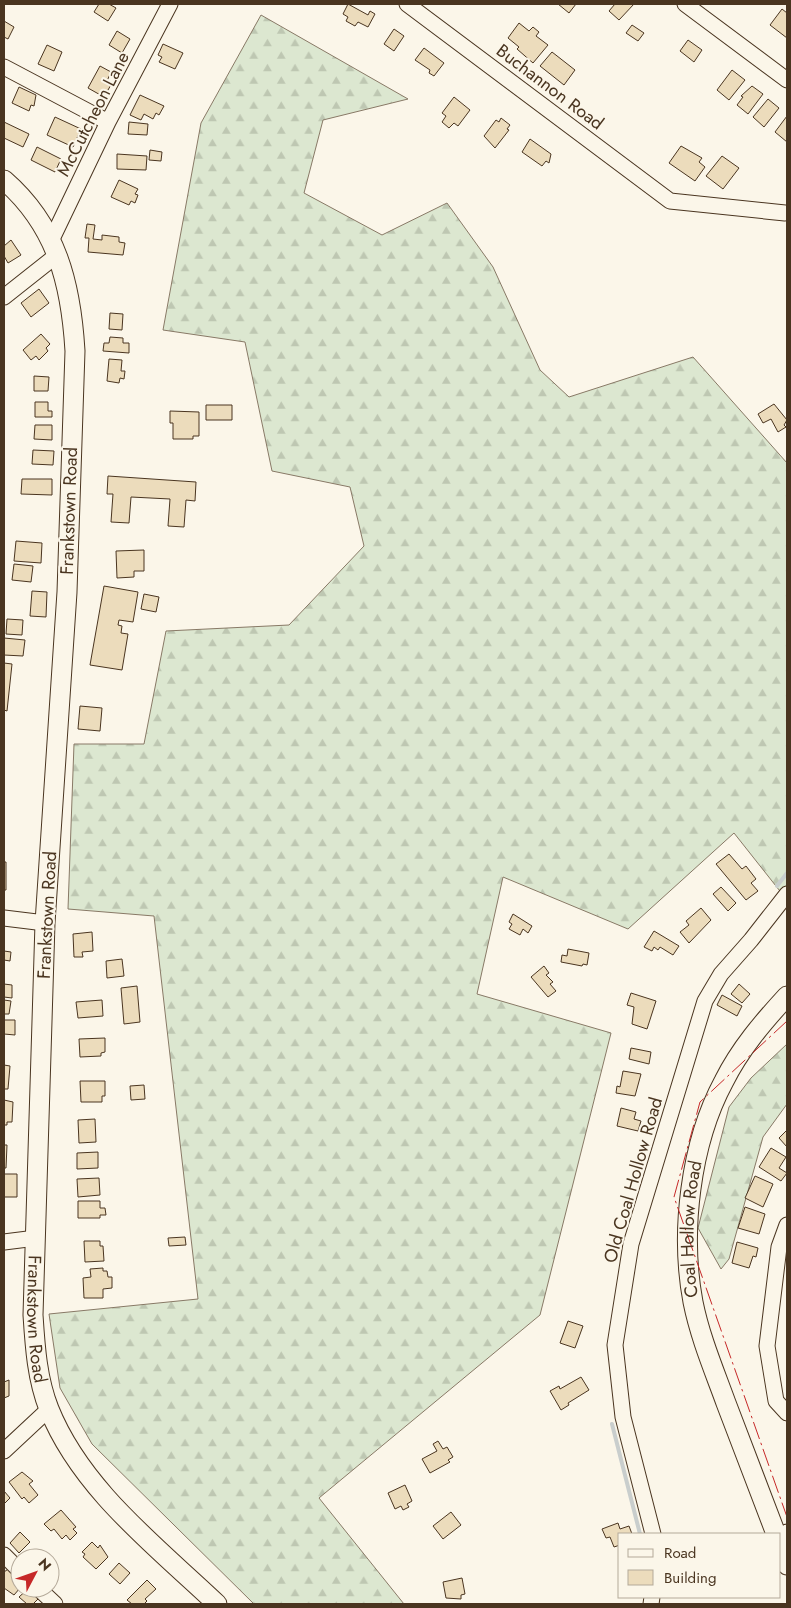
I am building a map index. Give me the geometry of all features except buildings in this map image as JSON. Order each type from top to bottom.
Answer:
[{"type":"main road","name":"Frankstown Road","points":[[4,180],[28,205],[54,248],[67,284],[75,351],[67,592],[45,923],[33,1315],[36,1359],[49,1409],[64,1441],[79,1464],[105,1496],[217,1604]]},
{"type":"main road","name":"Coal Hollow Road","points":[[776,1533],[703,1339],[693,1304],[688,1271],[686,1232],[697,1158],[709,1116],[719,1090],[740,1052],[787,996]]},
{"type":"main road","points":[[781,1547],[787,1565]]},
{"type":"street","name":"McCutcheon Lane","points":[[54,248],[108,122],[170,4]]},
{"type":"street","name":"Buchannon Road","points":[[407,4],[670,201],[787,212]]},
{"type":"street","points":[[685,4],[787,80]]},
{"type":"street","points":[[4,67],[108,122]]},
{"type":"street","points":[[4,297],[54,248]]},
{"type":"street","name":"Old Coal Hollow Road","points":[[653,1533],[623,1417],[615,1345],[631,1244],[705,1001],[720,974],[751,940],[787,894]]},
{"type":"street","points":[[4,918],[45,923]]},
{"type":"street","points":[[787,1226],[779,1247],[767,1346],[776,1401],[787,1413]]},
{"type":"street","points":[[4,1242],[36,1238]]},
{"type":"street","points":[[4,1451],[49,1409]]},
{"type":"green space","points":[[261,15],[408,99],[323,120],[304,193],[382,235],[447,203],[493,267],[540,370],[569,397],[693,357],[787,463],[787,900],[734,833],[628,929],[503,877],[477,994],[611,1033],[540,1315],[319,1498],[404,1604],[254,1604],[92,1444],[60,1388],[49,1314],[198,1299],[154,916],[68,909],[74,744],[144,744],[166,631],[289,625],[364,546],[350,487],[272,471],[245,342],[163,330],[201,123]]},
{"type":"green space","points":[[787,1044],[787,1104],[763,1137],[729,1259],[721,1269],[698,1228],[729,1107],[751,1078]]},
{"type":"waterway","points":[[777,886],[787,873]]},
{"type":"waterway","points":[[612,1424],[640,1533]]},
{"type":"power","points":[[787,1021],[700,1102],[674,1197],[787,1517]]}]
